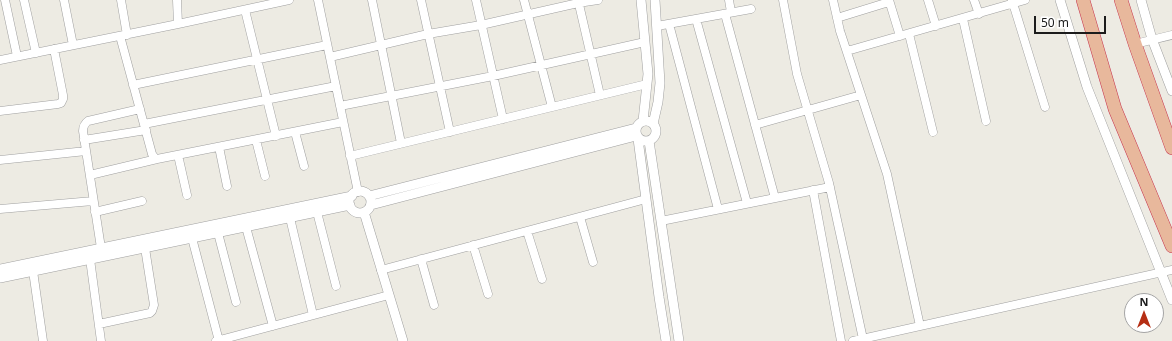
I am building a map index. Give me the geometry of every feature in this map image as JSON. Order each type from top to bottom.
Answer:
[{"type":"highway","points":[[1083,0],[1115,109],[1172,246]]},
{"type":"highway","points":[[1121,0],[1172,148]]},
{"type":"street","points":[[5,0],[17,56]]},
{"type":"street","points":[[24,0],[36,53]]},
{"type":"street","points":[[64,0],[73,45]]},
{"type":"street","points":[[121,0],[123,35],[133,85],[152,154],[157,159]]},
{"type":"street","points":[[177,0],[178,24]]},
{"type":"street","points":[[0,60],[289,0]]},
{"type":"street","points":[[318,0],[350,156],[355,194]]},
{"type":"street","points":[[372,0],[401,143]]},
{"type":"street","points":[[421,0],[450,132]]},
{"type":"street","points":[[476,0],[503,119]]},
{"type":"street","points":[[524,0],[552,107]]},
{"type":"street","points":[[330,57],[428,34],[528,15],[578,2],[598,0]]},
{"type":"street","points":[[641,0],[648,74],[639,131],[646,199],[666,341]]},
{"type":"street","points":[[653,124],[659,92],[655,0]]},
{"type":"street","points":[[730,0],[728,13],[774,198]]},
{"type":"street","points":[[783,0],[797,74],[830,187],[863,339]]},
{"type":"street","points":[[833,0],[840,32],[887,174],[920,326]]},
{"type":"street","points":[[928,0],[936,26]]},
{"type":"street","points":[[974,0],[979,14]]},
{"type":"street","points":[[847,51],[979,14],[1013,2],[1025,0]]},
{"type":"street","points":[[1060,0],[1087,87],[1172,300]]},
{"type":"street","points":[[1141,0],[1152,39],[1172,91]]},
{"type":"street","points":[[837,18],[889,1],[900,36]]},
{"type":"street","points":[[578,2],[600,95]]},
{"type":"street","points":[[1013,2],[1044,107]]},
{"type":"street","points":[[657,26],[751,9]]},
{"type":"street","points":[[245,10],[276,136]]},
{"type":"street","points":[[962,18],[986,121]]},
{"type":"street","points":[[696,19],[747,203]]},
{"type":"street","points":[[668,24],[718,209]]},
{"type":"street","points":[[909,34],[933,132]]},
{"type":"street","points":[[1135,44],[1172,34]]},
{"type":"street","points":[[340,106],[541,66],[645,42]]},
{"type":"street","points":[[133,85],[327,45]]},
{"type":"street","points":[[0,111],[62,103],[63,95],[54,49]]},
{"type":"street","points":[[350,156],[647,84]]},
{"type":"street","points":[[84,140],[336,86]]},
{"type":"street","points":[[755,125],[861,95]]},
{"type":"street","points":[[100,248],[83,127],[88,121],[140,109]]},
{"type":"street","points":[[370,200],[639,131],[647,121],[653,124],[656,129],[656,133],[654,139],[644,142],[639,131]]},
{"type":"street","points":[[90,175],[157,159],[343,122]]},
{"type":"street","points":[[295,132],[304,166]]},
{"type":"street","points":[[256,140],[265,176]]},
{"type":"street","points":[[649,141],[679,341]]},
{"type":"street","points":[[219,147],[227,186]]},
{"type":"street","points":[[0,160],[86,151]]},
{"type":"street","points":[[178,155],[187,195]]},
{"type":"street","points":[[661,221],[830,187]]},
{"type":"street","points":[[813,190],[840,341]]},
{"type":"street","points":[[0,269],[355,194],[365,193],[370,200],[370,208],[361,213],[354,211],[350,206],[350,199],[355,194]]},
{"type":"street","points":[[381,270],[646,199]]},
{"type":"street","points":[[0,209],[94,201]]},
{"type":"street","points":[[95,212],[142,201]]},
{"type":"street","points":[[0,278],[350,206]]},
{"type":"street","points":[[317,212],[336,286]]},
{"type":"street","points":[[364,212],[403,341]]},
{"type":"street","points":[[580,217],[593,262]]},
{"type":"street","points":[[290,218],[313,315]]},
{"type":"street","points":[[246,227],[273,326]]},
{"type":"street","points":[[527,231],[542,279]]},
{"type":"street","points":[[218,233],[236,302]]},
{"type":"street","points":[[192,238],[218,341],[389,295]]},
{"type":"street","points":[[473,245],[488,294]]},
{"type":"street","points":[[99,324],[150,313],[152,311],[154,305],[145,248]]},
{"type":"street","points":[[90,259],[101,341]]},
{"type":"street","points":[[421,259],[434,305]]},
{"type":"street","points":[[853,341],[1172,270]]},
{"type":"street","points":[[33,271],[43,341]]}]
